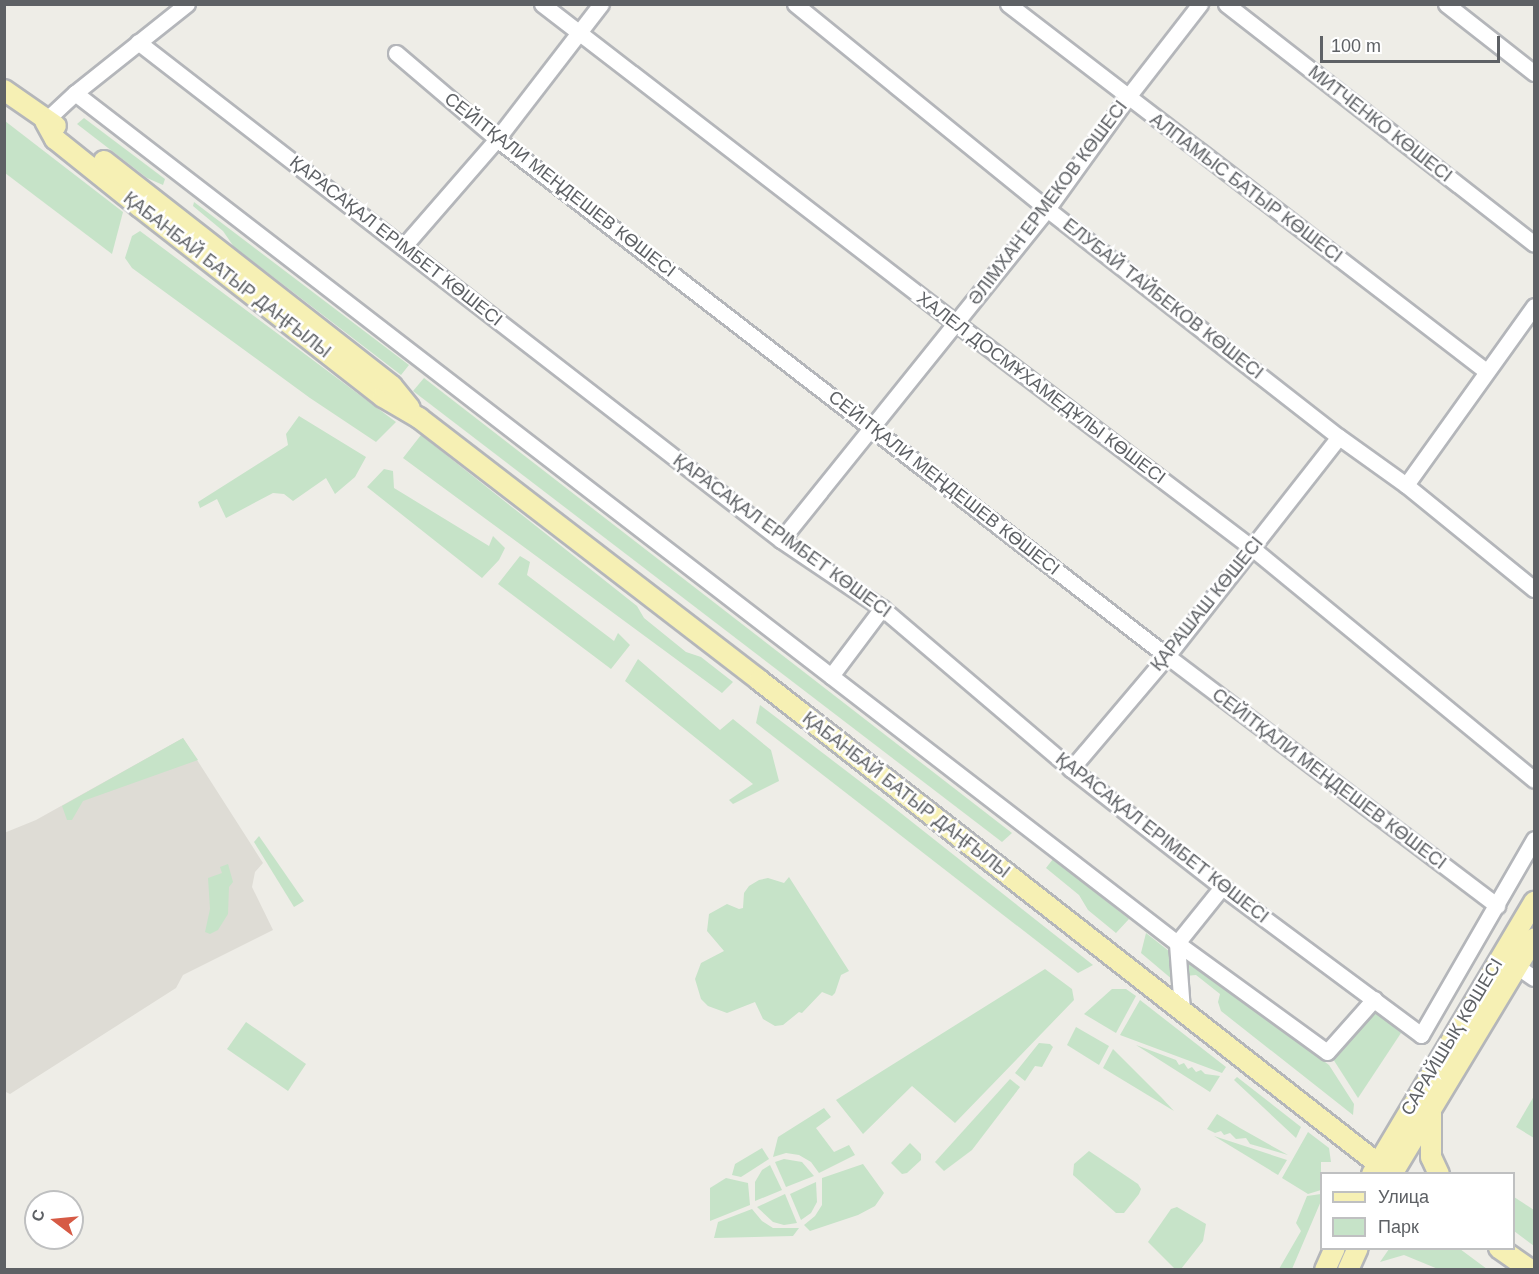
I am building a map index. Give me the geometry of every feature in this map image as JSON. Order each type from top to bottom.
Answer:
[{"type":"main road","name":"ҚАБАНБАЙ БАТЫР ДАҢҒЫЛЫ","points":[[4,90],[45,121],[55,139],[140,207],[383,397],[418,418],[1182,1010],[1383,1171]]},
{"type":"main road","name":"САРАЙШЫҚ КӨШЕСІ","points":[[1383,1171],[1534,902]]},
{"type":"main road","name":"САРАЙШЫҚ КӨШЕСІ","points":[[1383,1171],[1431,1110],[1534,939]]},
{"type":"main road","points":[[1431,1110],[1431,1151],[1439,1172]]},
{"type":"main road","points":[[1325,1269],[1334,1250]]},
{"type":"main road","points":[[1348,1269],[1357,1250]]},
{"type":"main road","points":[[1502,1250],[1530,1269]]},
{"type":"street","points":[[45,121],[75,93],[187,4]]},
{"type":"street","name":"ХАЛЕЛ ДОСМҰХАМЕДҰЛЫ КӨШЕСІ","points":[[542,4],[1252,548],[1534,780]]},
{"type":"street","points":[[403,247],[497,139],[601,4]]},
{"type":"street","name":"ЕЛУБАЙ ТАЙБЕКОВ КӨШЕСІ","points":[[795,4],[1047,209],[1339,437],[1406,484],[1534,589]]},
{"type":"street","name":"АЛПАМЫС БАТЫР КӨШЕСІ","points":[[1008,4],[1127,98],[1486,371]]},
{"type":"street","name":"ӘЛІМХАН ЕРМЕКОВ КӨШЕСІ","points":[[781,540],[957,324],[1047,209],[1127,98],[1200,4]]},
{"type":"street","name":"МИТЧЕНКО КӨШЕСІ","points":[[1226,4],[1534,244]]},
{"type":"street","points":[[1446,4],[1534,73]]},
{"type":"street","name":"ҚАРАСАҚАЛ ЕРІМБЕТ КӨШЕСІ","points":[[138,42],[781,540],[882,608],[1071,769],[1222,887],[1421,1035],[1497,906]]},
{"type":"street","name":"СЕЙІТҚАЛИ МЕҢДЕШЕВ КӨШЕСІ","points":[[396,53],[497,139],[1167,656],[1497,906]]},
{"type":"street","points":[[75,93],[630,520],[702,579],[1177,943],[1327,1052],[1374,999]]},
{"type":"street","points":[[1406,484],[1534,306]]},
{"type":"street","name":"ҚАРАШАШ КӨШЕСІ","points":[[1071,769],[1167,656],[1339,437]]},
{"type":"street","points":[[831,676],[882,608]]},
{"type":"street","points":[[1497,906],[1534,839]]},
{"type":"street","points":[[1182,1010],[1177,943],[1222,887]]},
{"type":"street","points":[[1518,967],[1534,978]]},
{"type":"shaded area","points":[[183,738],[263,863],[255,872],[252,887],[273,930],[183,975],[176,988],[10,1094],[4,1091],[4,833],[36,820]]},
{"type":"green space","points":[[84,118],[165,179],[163,185],[147,178],[77,124]]},
{"type":"green space","points":[[5,121],[123,212],[112,254],[5,173]]},
{"type":"green space","points":[[194,202],[409,365],[401,375],[234,247],[223,231],[193,206]]},
{"type":"green space","points":[[140,231],[396,422],[376,442],[310,398],[132,268],[125,258],[132,236]]},
{"type":"green space","points":[[424,378],[1012,833],[1002,842],[413,391]]},
{"type":"green space","points":[[299,416],[366,457],[355,477],[335,494],[326,478],[293,501],[284,494],[273,493],[226,518],[217,499],[200,508],[198,502],[288,445],[286,434]]},
{"type":"green space","points":[[421,435],[637,606],[644,618],[686,652],[701,657],[733,682],[722,693],[403,458]]},
{"type":"green space","points":[[384,469],[393,471],[394,488],[489,546],[493,536],[505,548],[499,560],[482,578],[367,487]]},
{"type":"green space","points":[[520,556],[530,562],[527,575],[614,641],[618,633],[630,645],[611,669],[498,584]]},
{"type":"green space","points":[[638,659],[720,730],[733,719],[771,750],[779,781],[733,804],[729,800],[753,784],[625,681]]},
{"type":"green space","points":[[760,705],[1093,965],[1078,973],[756,723]]},
{"type":"green space","points":[[183,738],[198,760],[83,801],[72,820],[67,820],[62,806]]},
{"type":"green space","points":[[259,836],[304,901],[294,907],[254,842]]},
{"type":"green space","points":[[1053,859],[1129,919],[1116,933],[1088,910],[1079,895],[1046,868]]},
{"type":"green space","points":[[228,864],[233,882],[229,887],[228,914],[218,930],[210,934],[205,932],[210,909],[208,878],[222,873],[220,867]]},
{"type":"green space","points":[[789,877],[849,971],[841,975],[832,996],[822,992],[802,1013],[799,1012],[783,1025],[775,1026],[763,1019],[755,1002],[727,1013],[708,1006],[701,999],[695,979],[701,963],[724,951],[707,931],[709,914],[727,904],[739,909],[743,908],[744,893],[749,886],[759,880],[768,878],[784,883]]},
{"type":"green space","points":[[1146,933],[1174,955],[1173,980],[1141,953]]},
{"type":"green space","points":[[1187,959],[1329,1065],[1354,1104],[1353,1115],[1221,1011],[1218,1002],[1220,994],[1196,975],[1185,976]]},
{"type":"green space","points":[[1045,969],[1072,989],[1074,1000],[955,1123],[912,1086],[863,1134],[836,1100]]},
{"type":"green space","points":[[1112,989],[1126,989],[1136,996],[1116,1033],[1084,1014]]},
{"type":"green space","points":[[1140,1000],[1226,1067],[1222,1073],[1120,1035]]},
{"type":"green space","points":[[1372,1012],[1380,1015],[1401,1033],[1358,1098],[1333,1059]]},
{"type":"green space","points":[[246,1022],[306,1064],[288,1091],[227,1049]]},
{"type":"green space","points":[[1076,1027],[1109,1046],[1099,1065],[1067,1045]]},
{"type":"green space","points":[[1039,1043],[1050,1044],[1053,1047],[1042,1067],[1035,1066],[1025,1081],[1015,1073]]},
{"type":"green space","points":[[1136,1045],[1176,1060],[1179,1065],[1184,1063],[1188,1069],[1192,1067],[1196,1072],[1201,1070],[1205,1074],[1220,1076],[1210,1092]]},
{"type":"green space","points":[[1113,1049],[1161,1097],[1174,1111],[1103,1068]]},
{"type":"green space","points":[[1237,1077],[1301,1127],[1296,1138],[1234,1080]]},
{"type":"green space","points":[[1010,1079],[1020,1087],[972,1150],[944,1171],[935,1162]]},
{"type":"green space","points":[[1534,1096],[1534,1138],[1516,1127]]},
{"type":"green space","points":[[824,1108],[831,1117],[816,1128],[834,1152],[849,1145],[855,1155],[819,1173],[811,1162],[799,1155],[786,1153],[773,1157],[778,1137]]},
{"type":"green space","points":[[1217,1114],[1288,1155],[1250,1144],[1246,1138],[1236,1139],[1230,1133],[1224,1135],[1221,1131],[1215,1133],[1207,1129]]},
{"type":"green space","points":[[1308,1132],[1329,1148],[1331,1162],[1321,1162],[1320,1190],[1308,1194],[1282,1178]]},
{"type":"green space","points":[[1214,1136],[1287,1160],[1278,1175]]},
{"type":"green space","points":[[910,1143],[921,1154],[921,1160],[907,1173],[902,1174],[891,1163]]},
{"type":"green space","points":[[762,1148],[769,1159],[741,1177],[732,1175],[735,1164]]},
{"type":"green space","points":[[1089,1151],[1138,1184],[1141,1189],[1124,1213],[1116,1213],[1073,1175],[1074,1164]]},
{"type":"green space","points":[[784,1159],[802,1162],[814,1176],[786,1187],[775,1162]]},
{"type":"green space","points":[[863,1164],[884,1193],[875,1206],[858,1215],[810,1231],[804,1225],[815,1216],[822,1205],[822,1178]]},
{"type":"green space","points":[[770,1165],[782,1190],[755,1201],[755,1182],[762,1170]]},
{"type":"green space","points":[[726,1178],[748,1183],[750,1205],[710,1221],[710,1188]]},
{"type":"green space","points":[[816,1182],[817,1202],[811,1213],[801,1220],[790,1194]]},
{"type":"green space","points":[[785,1194],[797,1223],[784,1225],[773,1222],[757,1207]]},
{"type":"green space","points":[[1320,1194],[1320,1203],[1292,1269],[1279,1269],[1301,1231],[1296,1223],[1307,1196]]},
{"type":"green space","points":[[1515,1198],[1534,1210],[1534,1246],[1515,1232]]},
{"type":"green space","points":[[1177,1207],[1206,1224],[1203,1241],[1181,1269],[1175,1269],[1148,1242],[1171,1209]]},
{"type":"green space","points":[[752,1209],[762,1221],[773,1228],[799,1228],[793,1236],[714,1238],[718,1222]]},
{"type":"green space","points":[[1388,1250],[1461,1250],[1487,1269],[1438,1269],[1404,1255],[1380,1262]]}]
